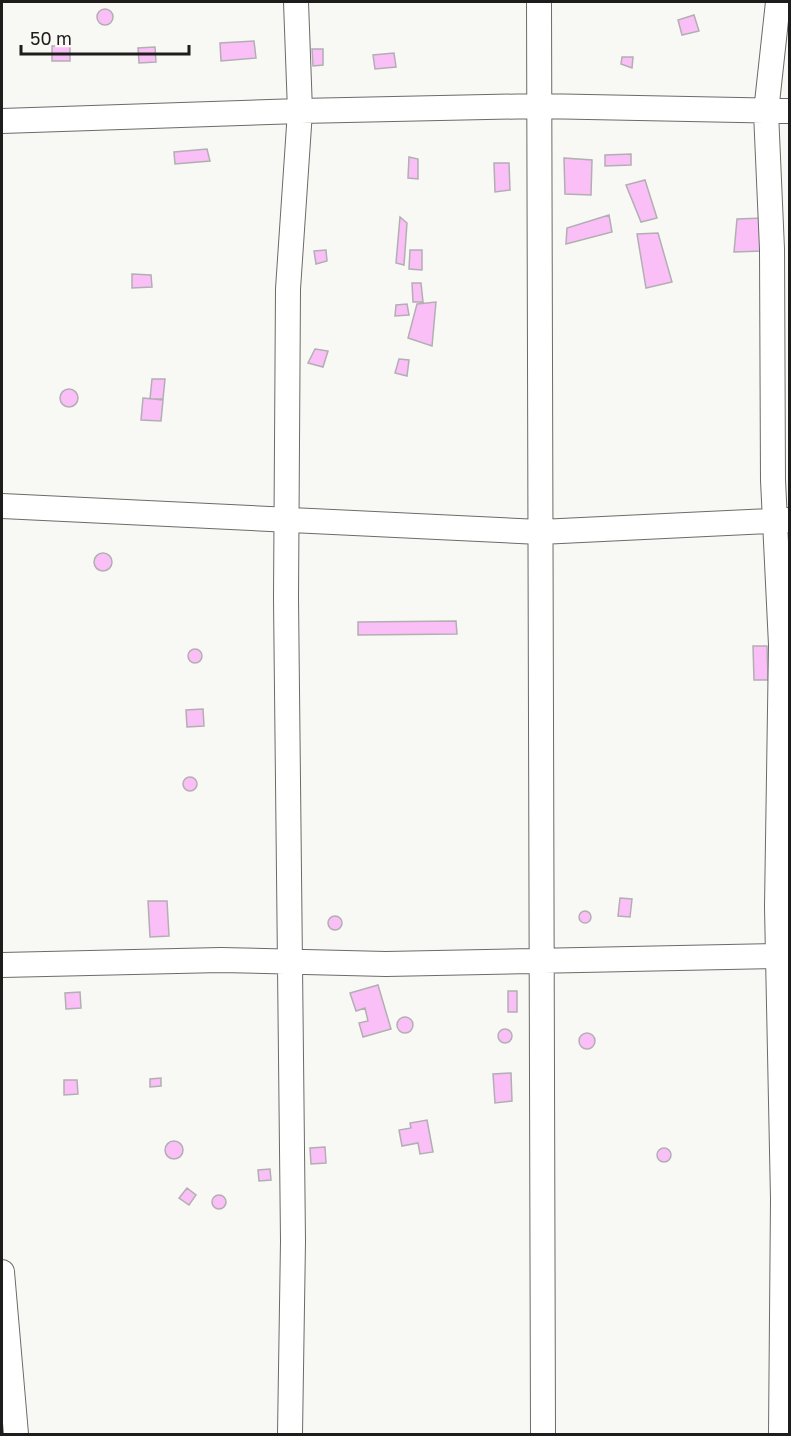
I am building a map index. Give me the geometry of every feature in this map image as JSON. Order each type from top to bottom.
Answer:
[{"type":"street","points":[[290,1434],[293,1241],[287,518],[288,289],[300,111],[296,2]]},
{"type":"street","points":[[539,2],[543,1434]]},
{"type":"street","points":[[778,2],[778,111],[772,249],[782,520],[784,958],[781,1434]]},
{"type":"street","points":[[2,121],[538,106],[778,111]]},
{"type":"street","points":[[2,506],[540,532],[782,520]]},
{"type":"street","points":[[2,964],[291,962],[386,964],[784,958]]},
{"type":"street","points":[[2,1272],[16,1434]]},
{"type":"building","points":[[102,9],[108,9],[113,17],[111,23],[102,25],[97,20],[97,14]]},
{"type":"building","points":[[694,15],[699,31],[682,35],[678,20]]},
{"type":"building","points":[[254,41],[256,58],[221,61],[220,43]]},
{"type":"building","points":[[52,46],[70,46],[70,61],[52,61]]},
{"type":"building","points":[[155,47],[156,62],[139,63],[138,48]]},
{"type":"building","points":[[312,49],[323,49],[323,65],[313,66]]},
{"type":"building","points":[[394,53],[396,67],[375,69],[373,55]]},
{"type":"building","points":[[622,57],[633,57],[632,68],[621,64]]},
{"type":"building","points":[[207,149],[210,161],[175,164],[174,152]]},
{"type":"building","points":[[631,154],[631,165],[605,166],[605,155]]},
{"type":"building","points":[[409,157],[418,159],[418,179],[408,178]]},
{"type":"building","points":[[564,158],[592,160],[591,195],[565,194]]},
{"type":"building","points":[[494,163],[509,163],[510,190],[495,192]]},
{"type":"building","points":[[645,180],[657,218],[641,222],[626,185]]},
{"type":"building","points":[[609,215],[612,232],[566,244],[567,228]]},
{"type":"building","points":[[400,217],[407,223],[404,265],[396,263]]},
{"type":"building","points":[[767,218],[763,251],[734,252],[737,219]]},
{"type":"building","points":[[658,233],[672,282],[646,288],[637,234]]},
{"type":"building","points":[[326,250],[327,261],[316,264],[314,251]]},
{"type":"building","points":[[410,250],[422,250],[422,270],[409,269]]},
{"type":"building","points":[[132,274],[151,275],[152,287],[132,288]]},
{"type":"building","points":[[412,283],[421,283],[423,302],[413,302]]},
{"type":"building","points":[[436,302],[432,346],[408,338],[417,304]]},
{"type":"building","points":[[407,304],[409,315],[395,316],[396,305]]},
{"type":"building","points":[[315,349],[328,351],[323,367],[308,363]]},
{"type":"building","points":[[399,359],[409,360],[407,376],[395,373]]},
{"type":"building","points":[[152,379],[165,379],[163,399],[150,399]]},
{"type":"building","points":[[69,389],[75,392],[78,398],[75,404],[69,407],[63,404],[60,398],[63,392]]},
{"type":"building","points":[[143,398],[163,400],[161,421],[141,420]]},
{"type":"building","points":[[103,553],[109,556],[112,562],[109,568],[103,571],[97,568],[94,562],[97,556]]},
{"type":"building","points":[[456,621],[457,634],[358,635],[358,622]]},
{"type":"building","points":[[753,646],[767,646],[768,680],[754,680]]},
{"type":"building","points":[[195,649],[200,651],[202,656],[200,661],[195,663],[190,661],[188,656],[190,651]]},
{"type":"building","points":[[203,709],[204,726],[187,727],[186,710]]},
{"type":"building","points":[[190,777],[195,779],[197,784],[195,789],[190,791],[185,789],[183,784],[185,779]]},
{"type":"building","points":[[620,898],[632,899],[630,917],[618,916]]},
{"type":"building","points":[[148,901],[167,901],[169,936],[150,937]]},
{"type":"building","points":[[585,911],[591,917],[585,923],[579,917]]},
{"type":"building","points":[[335,916],[340,918],[342,923],[340,928],[335,930],[330,928],[328,923],[330,918]]},
{"type":"building","points":[[378,985],[391,1029],[363,1037],[359,1023],[368,1021],[365,1008],[356,1011],[350,993]]},
{"type":"building","points":[[508,991],[517,991],[517,1012],[508,1012]]},
{"type":"building","points":[[80,992],[81,1008],[66,1009],[65,993]]},
{"type":"building","points":[[402,1017],[408,1017],[413,1025],[411,1031],[402,1033],[397,1028],[397,1022]]},
{"type":"building","points":[[505,1029],[510,1031],[512,1036],[510,1041],[505,1043],[500,1041],[498,1036],[500,1031]]},
{"type":"building","points":[[587,1033],[595,1041],[587,1049],[579,1041]]},
{"type":"building","points":[[511,1073],[512,1101],[495,1103],[493,1074]]},
{"type":"building","points":[[161,1078],[161,1086],[150,1087],[150,1079]]},
{"type":"building","points":[[64,1080],[77,1080],[78,1094],[64,1095]]},
{"type":"building","points":[[427,1120],[433,1152],[420,1154],[418,1143],[402,1146],[399,1130],[411,1128],[410,1123]]},
{"type":"building","points":[[174,1141],[182,1146],[183,1150],[178,1158],[174,1159],[166,1154],[165,1150],[170,1142]]},
{"type":"building","points":[[325,1147],[326,1163],[311,1164],[310,1148]]},
{"type":"building","points":[[664,1148],[669,1150],[671,1155],[669,1160],[664,1162],[659,1160],[657,1155],[659,1150]]},
{"type":"building","points":[[270,1169],[271,1180],[259,1181],[258,1170]]},
{"type":"building","points":[[187,1188],[196,1195],[189,1205],[179,1198]]},
{"type":"building","points":[[219,1195],[224,1197],[226,1202],[224,1207],[219,1209],[214,1207],[212,1202],[214,1197]]}]
